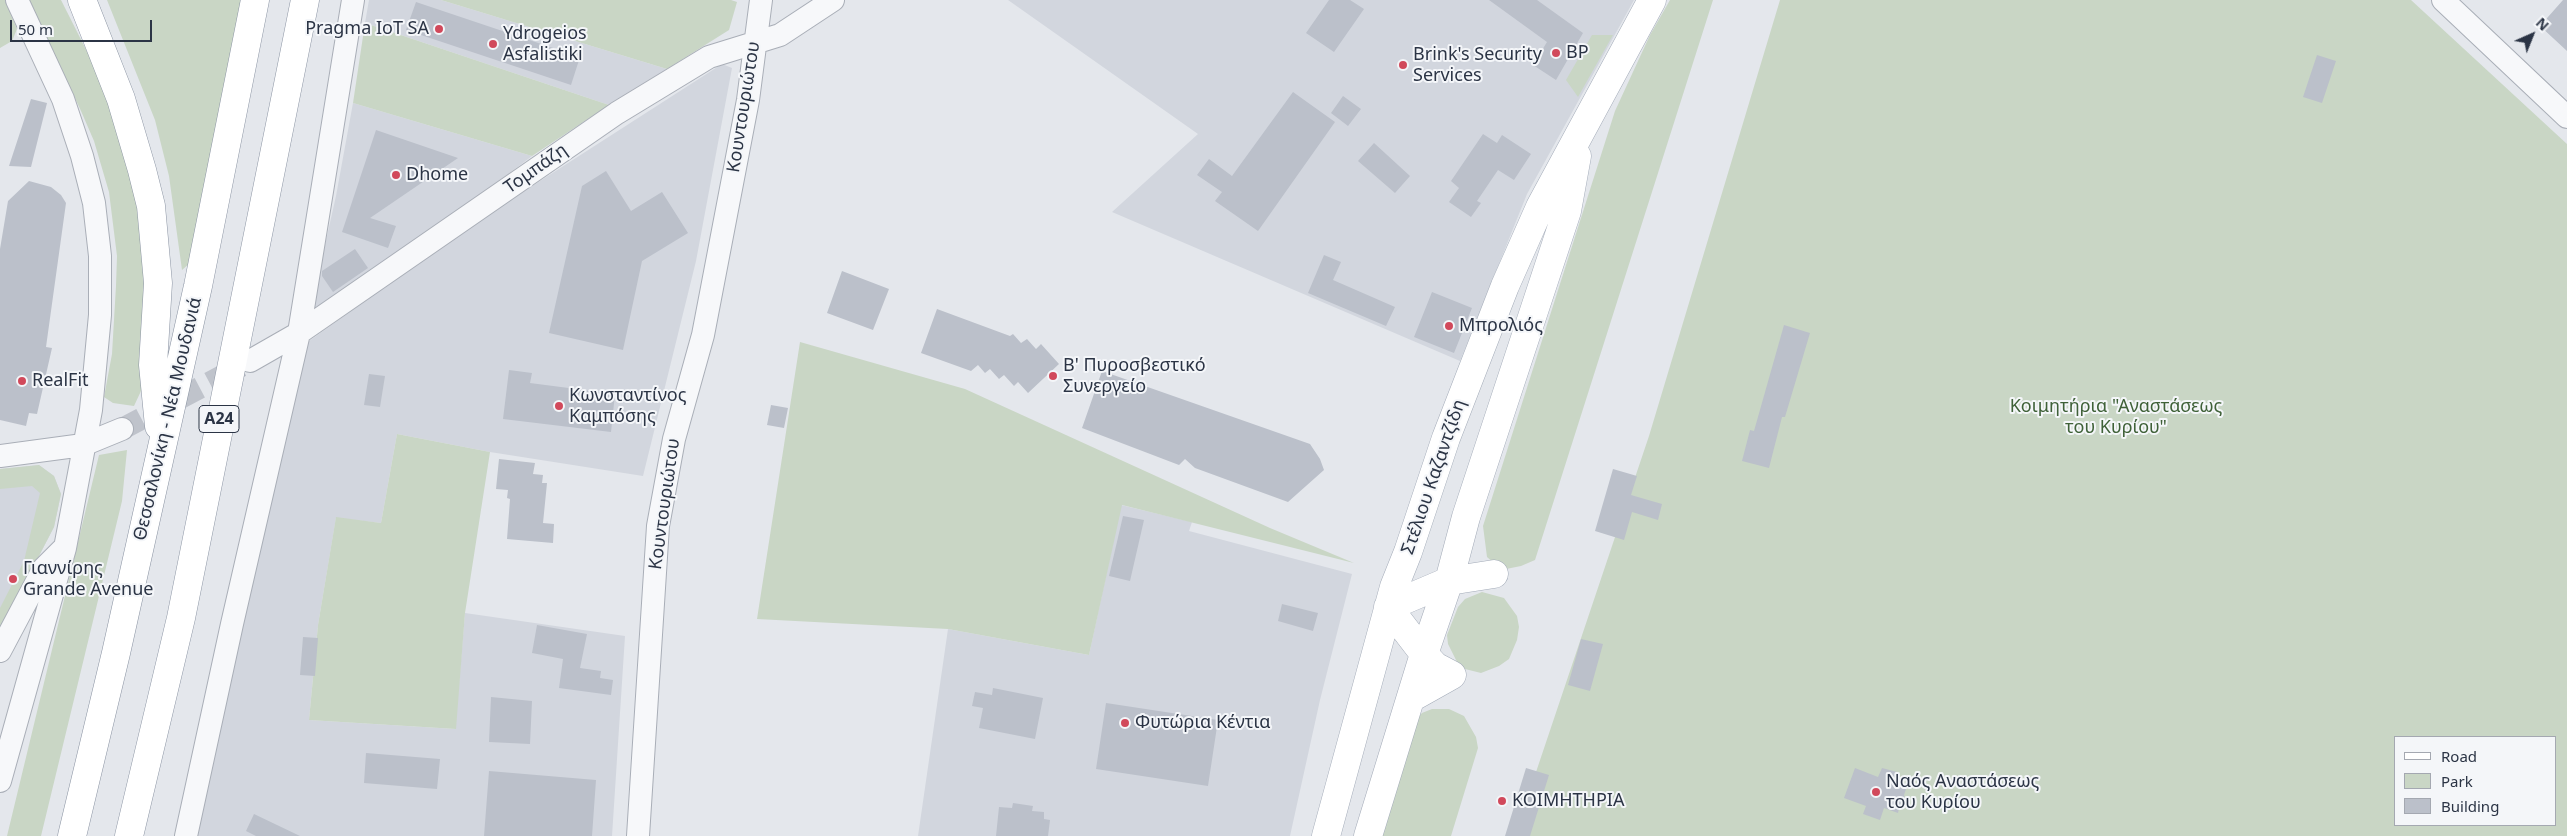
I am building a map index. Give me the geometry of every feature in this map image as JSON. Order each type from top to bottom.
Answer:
[{"type":"main road","points":[[82,0],[121,99],[142,170],[150,206],[158,283],[152,365],[162,449]]},
{"type":"main road","name":"Θεσσαλονίκη - Νέα Μουδανιά","points":[[72,836],[116,653],[198,286],[256,0]]},
{"type":"main road","name":"Α24","points":[[129,836],[181,618],[305,0]]},
{"type":"main road","name":"Στέλιου Καζαντζίδη","points":[[1326,836],[1388,607],[1446,438],[1540,206],[1582,133],[1652,0]]},
{"type":"main road","name":"Στέλιου Καζαντζίδη","points":[[1368,836],[1424,654],[1449,581],[1466,517],[1567,211],[1582,133]]},
{"type":"main road","points":[[1411,698],[1452,675],[1436,666],[1424,654],[1388,607],[1449,581],[1494,574],[1478,560],[1472,550],[1468,538],[1466,517]]},
{"type":"street","points":[[0,782],[65,548],[91,410],[100,316],[100,256],[94,203],[63,98],[17,0]]},
{"type":"street","points":[[186,836],[232,624],[299,333],[353,0]]},
{"type":"street","name":"Κουντουριώτου","points":[[638,836],[658,526],[674,439],[702,335],[748,100],[753,44],[761,0]]},
{"type":"street","name":"Τομπάζη","points":[[250,361],[299,333],[617,113],[709,57],[780,35],[833,0]]},
{"type":"street","points":[[2443,0],[2567,117]]},
{"type":"street","points":[[0,456],[83,445],[122,429]]},
{"type":"street","points":[[0,650],[44,568],[65,548]]},
{"type":"shaded area","points":[[369,0],[441,0],[667,69],[609,105],[365,23]]},
{"type":"shaded area","points":[[1008,0],[1634,0],[1527,194],[1460,361],[1112,212],[1198,134]]},
{"type":"shaded area","points":[[722,64],[732,68],[696,261],[643,476],[490,452],[397,434],[381,523],[336,518],[318,625],[309,720],[455,729],[465,613],[625,636],[612,836],[194,836],[305,344],[467,228]]},
{"type":"shaded area","points":[[353,103],[532,156],[438,228],[309,316],[336,196]]},
{"type":"shaded area","name":"Γιαννίρης Grande Avenue","points":[[39,465],[54,476],[61,494],[54,527],[0,631],[0,469]]},
{"type":"shaded area","points":[[1121,505],[1192,522],[1189,531],[1352,574],[1320,700],[1290,836],[918,836],[948,629],[1089,655]]},
{"type":"green space","points":[[0,0],[5,0],[17,29],[12,41],[0,48]]},
{"type":"green space","points":[[29,0],[61,0],[111,99],[145,234],[145,363],[141,391],[134,406],[113,403],[104,397],[112,354],[117,256],[109,192],[94,141]]},
{"type":"green space","points":[[107,0],[242,0],[190,263],[182,270],[169,176],[155,120]]},
{"type":"green space","points":[[441,0],[731,0],[737,2],[729,30],[667,69]]},
{"type":"green space","points":[[1670,0],[1713,0],[1535,560],[1521,566],[1506,569],[1497,566],[1487,557],[1483,526],[1615,111],[1650,35]]},
{"type":"green space","name":"Κοιμητήρια \"Αναστάσεως του Κυρίου\"","points":[[1780,0],[2411,0],[2567,144],[2567,836],[1521,836],[1534,778],[1649,436]]},
{"type":"green space","points":[[365,23],[609,105],[532,156],[353,103]]},
{"type":"green space","points":[[1592,35],[1613,35],[1578,97],[1566,80]]},
{"type":"green space","points":[[800,342],[965,389],[1270,528],[1354,563],[1122,505],[1089,655],[948,629],[757,619]]},
{"type":"green space","points":[[397,434],[490,452],[465,613],[456,729],[309,720],[318,625],[336,517],[381,523]]},
{"type":"green space","points":[[127,450],[122,501],[41,836],[7,836],[99,455]]},
{"type":"green space","points":[[39,465],[54,476],[61,494],[54,527],[0,631],[0,608],[24,561],[40,493],[32,486],[0,489],[0,469]]},
{"type":"green space","points":[[1482,592],[1504,598],[1517,616],[1519,627],[1517,640],[1509,659],[1499,666],[1481,673],[1465,669],[1457,662],[1448,644],[1447,635],[1458,607],[1465,599]]},
{"type":"green space","points":[[1432,709],[1449,709],[1464,716],[1476,737],[1478,748],[1451,836],[1378,836],[1413,722],[1422,713]]},
{"type":"building","points":[[1329,0],[1350,0],[1364,9],[1334,52],[1306,33]]},
{"type":"building","name":"BP","points":[[1489,0],[1537,0],[1583,33],[1556,80],[1533,65],[1547,42]]},
{"type":"building","points":[[2563,0],[2567,0],[2567,51],[2540,26]]},
{"type":"building","name":"Ydrogeios Asfalistiki","points":[[416,2],[580,57],[571,85],[406,30]]},
{"type":"building","points":[[2317,55],[2336,61],[2322,103],[2303,97]]},
{"type":"building","points":[[1293,92],[1335,122],[1258,231],[1215,201],[1222,192],[1197,175],[1209,159],[1232,176]]},
{"type":"building","points":[[1343,96],[1361,109],[1348,126],[1331,113]]},
{"type":"building","points":[[31,99],[47,103],[31,167],[9,166]]},
{"type":"building","name":"Dhome","points":[[376,130],[458,158],[370,218],[396,226],[388,248],[342,232]]},
{"type":"building","points":[[1483,134],[1497,143],[1502,135],[1531,154],[1514,180],[1498,170],[1477,201],[1481,203],[1471,217],[1449,202],[1459,188],[1451,181]]},
{"type":"building","points":[[1374,143],[1410,176],[1395,193],[1358,161]]},
{"type":"building","points":[[606,171],[631,211],[662,192],[688,233],[642,261],[623,350],[549,333],[582,186]]},
{"type":"building","points":[[29,181],[51,187],[61,195],[66,203],[46,347],[52,348],[37,414],[29,413],[26,426],[0,420],[0,249],[8,201]]},
{"type":"building","points":[[355,249],[368,268],[333,292],[322,276],[322,271]]},
{"type":"building","points":[[1324,255],[1341,262],[1333,280],[1395,307],[1386,326],[1308,293]]},
{"type":"building","points":[[842,271],[889,289],[873,330],[827,313]]},
{"type":"building","points":[[1432,292],[1472,308],[1454,353],[1414,337]]},
{"type":"building","points":[[937,309],[1010,336],[1013,334],[1021,343],[1027,339],[1036,349],[1041,344],[1059,364],[1028,393],[1018,382],[1014,386],[1004,375],[999,379],[990,369],[985,373],[978,365],[971,371],[921,353]]},
{"type":"building","points":[[1784,325],[1810,333],[1785,417],[1782,417],[1769,468],[1742,461],[1750,430],[1754,431]]},
{"type":"building","name":"Κωνσταντίνος Καμπόσης","points":[[509,370],[532,373],[530,383],[615,394],[611,432],[503,419]]},
{"type":"building","points":[[1102,371],[1310,444],[1320,459],[1324,470],[1288,502],[1195,468],[1185,459],[1179,465],[1082,428]]},
{"type":"building","points":[[369,374],[385,376],[380,407],[364,405]]},
{"type":"building","points":[[771,405],[788,408],[784,428],[767,425]]},
{"type":"building","points":[[499,459],[535,463],[533,474],[543,475],[542,483],[547,483],[543,523],[554,524],[553,543],[507,539],[510,499],[507,498],[508,490],[496,489]]},
{"type":"building","points":[[1613,469],[1637,476],[1631,495],[1662,504],[1658,520],[1632,512],[1624,540],[1595,531]]},
{"type":"building","points":[[1123,516],[1144,520],[1130,581],[1109,576]]},
{"type":"building","points":[[1282,604],[1318,613],[1313,631],[1278,621]]},
{"type":"building","points":[[537,625],[587,634],[580,668],[601,671],[600,678],[613,680],[611,695],[559,688],[563,659],[532,653]]},
{"type":"building","points":[[303,637],[318,638],[315,676],[300,675]]},
{"type":"building","points":[[1581,639],[1603,644],[1590,691],[1568,685]]},
{"type":"building","points":[[993,688],[1043,698],[1035,739],[979,728],[983,708],[972,706],[975,692],[992,695]]},
{"type":"building","points":[[491,697],[532,701],[530,744],[489,742]]},
{"type":"building","points":[[1106,703],[1218,720],[1208,786],[1096,769]]},
{"type":"building","points":[[366,753],[440,759],[437,789],[364,783]]},
{"type":"building","points":[[1526,768],[1549,775],[1530,836],[1505,836]]},
{"type":"building","name":"Ναός Αναστάσεως του Κυρίου","points":[[1855,768],[1878,777],[1882,768],[1897,772],[1892,784],[1906,789],[1904,795],[1906,804],[1899,808],[1898,813],[1884,808],[1880,820],[1863,814],[1866,806],[1844,798]]},
{"type":"building","points":[[489,771],[596,780],[592,836],[484,836]]},
{"type":"building","points":[[1013,803],[1033,806],[1032,811],[1044,812],[1044,819],[1050,820],[1048,836],[996,836],[999,807],[1012,808]]},
{"type":"building","points":[[254,814],[300,836],[256,836],[246,831]]},
{"type":"tunnel","points":[[122,429],[241,366]]},
{"type":"place","name":"Pragma IoT SA","points":[[439,29]]},
{"type":"place","name":"Ydrogeios Asfalistiki","points":[[493,44]]},
{"type":"place","name":"BP","points":[[1556,53]]},
{"type":"place","name":"Brink's Security Services","points":[[1403,65]]},
{"type":"place","name":"Dhome","points":[[396,175]]},
{"type":"place","name":"Μπρολιός","points":[[1449,326]]},
{"type":"place","name":"Β' Πυροσβεστικό Συνεργείο","points":[[1053,376]]},
{"type":"place","name":"RealFit","points":[[22,381]]},
{"type":"place","name":"Κωνσταντίνος Καμπόσης","points":[[559,406]]},
{"type":"place","name":"Γιαννίρης Grande Avenue","points":[[13,579]]},
{"type":"place","name":"Φυτώρια Κέντια","points":[[1125,723]]},
{"type":"place","name":"Ναός Αναστάσεως του Κυρίου","points":[[1876,792]]},
{"type":"place","name":"ΚΟΙΜΗΤΗΡΙΑ","points":[[1502,801]]}]
